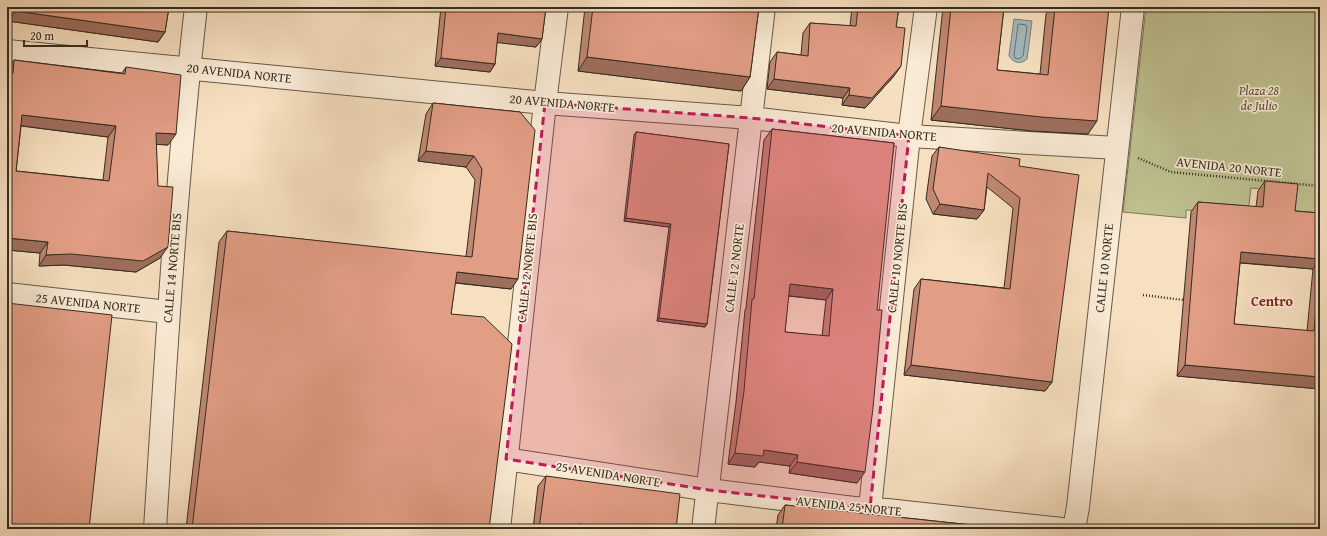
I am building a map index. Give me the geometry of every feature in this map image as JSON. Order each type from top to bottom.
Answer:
[{"type":"street","name":"CALLE 14 NORTE BIS","points":[[156,529],[168,312],[188,68],[196,7]]},
{"type":"street","name":"CALLE 12 NORTE BIS","points":[[499,529],[545,103],[557,7]]},
{"type":"street","name":"CALLE 12 NORTE","points":[[703,529],[764,7]]},
{"type":"street","name":"CALLE 10 NORTE BIS","points":[[870,508],[910,136],[926,7]]},
{"type":"street","name":"CALLE 10 NORTE","points":[[1074,529],[1078,507],[1132,7]]},
{"type":"street","name":"20 AVENIDA NORTE","points":[[7,51],[545,103],[751,118],[910,136],[1117,148]]},
{"type":"street","name":"25 AVENIDA NORTE","points":[[7,294],[168,312]]},
{"type":"street","name":"25 AVENIDA NORTE","points":[[506,459],[708,490]]},
{"type":"street","name":"AVENIDA 25 NORTE","points":[[708,490],[854,508],[870,508],[1062,529]]},
{"type":"path","name":"AVENIDA 20 NORTE","points":[[1117,148],[1140,160],[1172,172],[1320,186]]},
{"type":"path","points":[[1273,182],[1273,187]]},
{"type":"path","points":[[1143,295],[1184,300]]},
{"type":"highlighted area","points":[[545,103],[751,118],[909,136],[870,508],[709,490],[506,459]]},
{"type":"green space","name":"Plaza 28 de Julio","points":[[1146,7],[1320,7],[1320,220],[1294,218],[1296,192],[1251,188],[1248,213],[1186,210],[1186,218],[1123,212]]},
{"type":"water","points":[[1014,19],[1032,21],[1027,59],[1020,63],[1015,62],[1009,56]]},
{"type":"building","points":[[16,7],[169,7],[165,32],[16,11]]},
{"type":"building","points":[[446,7],[546,7],[542,39],[498,33],[495,64],[441,58]]},
{"type":"building","points":[[593,7],[759,7],[750,77],[587,57]]},
{"type":"building","points":[[858,7],[899,7],[896,27],[905,28],[901,66],[872,98],[849,95],[850,88],[774,79],[777,52],[808,56],[810,23],[856,26]]},
{"type":"building","points":[[951,7],[1004,7],[997,70],[1048,75],[1055,7],[1109,7],[1097,121],[1041,117],[941,106]]},
{"type":"building","points":[[14,60],[125,74],[126,67],[181,75],[176,134],[156,133],[158,186],[173,187],[168,247],[143,261],[71,254],[46,255],[48,242],[7,238],[7,72],[13,73]],"holes":[[[22,115],[116,126],[109,181],[16,171]]]},
{"type":"building","points":[[433,103],[520,112],[535,130],[518,279],[457,272],[451,314],[484,317],[512,344],[489,529],[192,529],[227,231],[472,257],[482,169],[474,156],[426,151]]},
{"type":"building","points":[[772,129],[894,143],[877,310],[882,310],[873,408],[865,472],[797,462],[798,455],[764,450],[763,456],[735,453],[744,391],[752,299],[754,299]],"holes":[[[790,284],[833,289],[829,336],[785,332]]]},
{"type":"building","points":[[636,132],[729,144],[707,324],[659,318],[671,224],[626,218]]},
{"type":"building","points":[[939,147],[1020,159],[1019,166],[1079,175],[1052,382],[911,365],[921,279],[1010,289],[1020,198],[988,173],[984,210],[940,204],[933,189]]},
{"type":"building","points":[[1265,181],[1298,184],[1295,211],[1320,213],[1320,259],[1320,377],[1185,365],[1198,202],[1263,207]],"holes":[[[1241,252],[1320,259],[1314,331],[1234,324]]]},
{"type":"building","points":[[7,303],[112,315],[89,529],[7,529]]},
{"type":"building","points":[[546,476],[680,494],[676,529],[628,529],[578,524],[578,529],[539,529]]},
{"type":"building","points":[[785,505],[1009,529],[782,529]]},
{"type":"district","name":"Centro","points":[[1272,301]]}]
